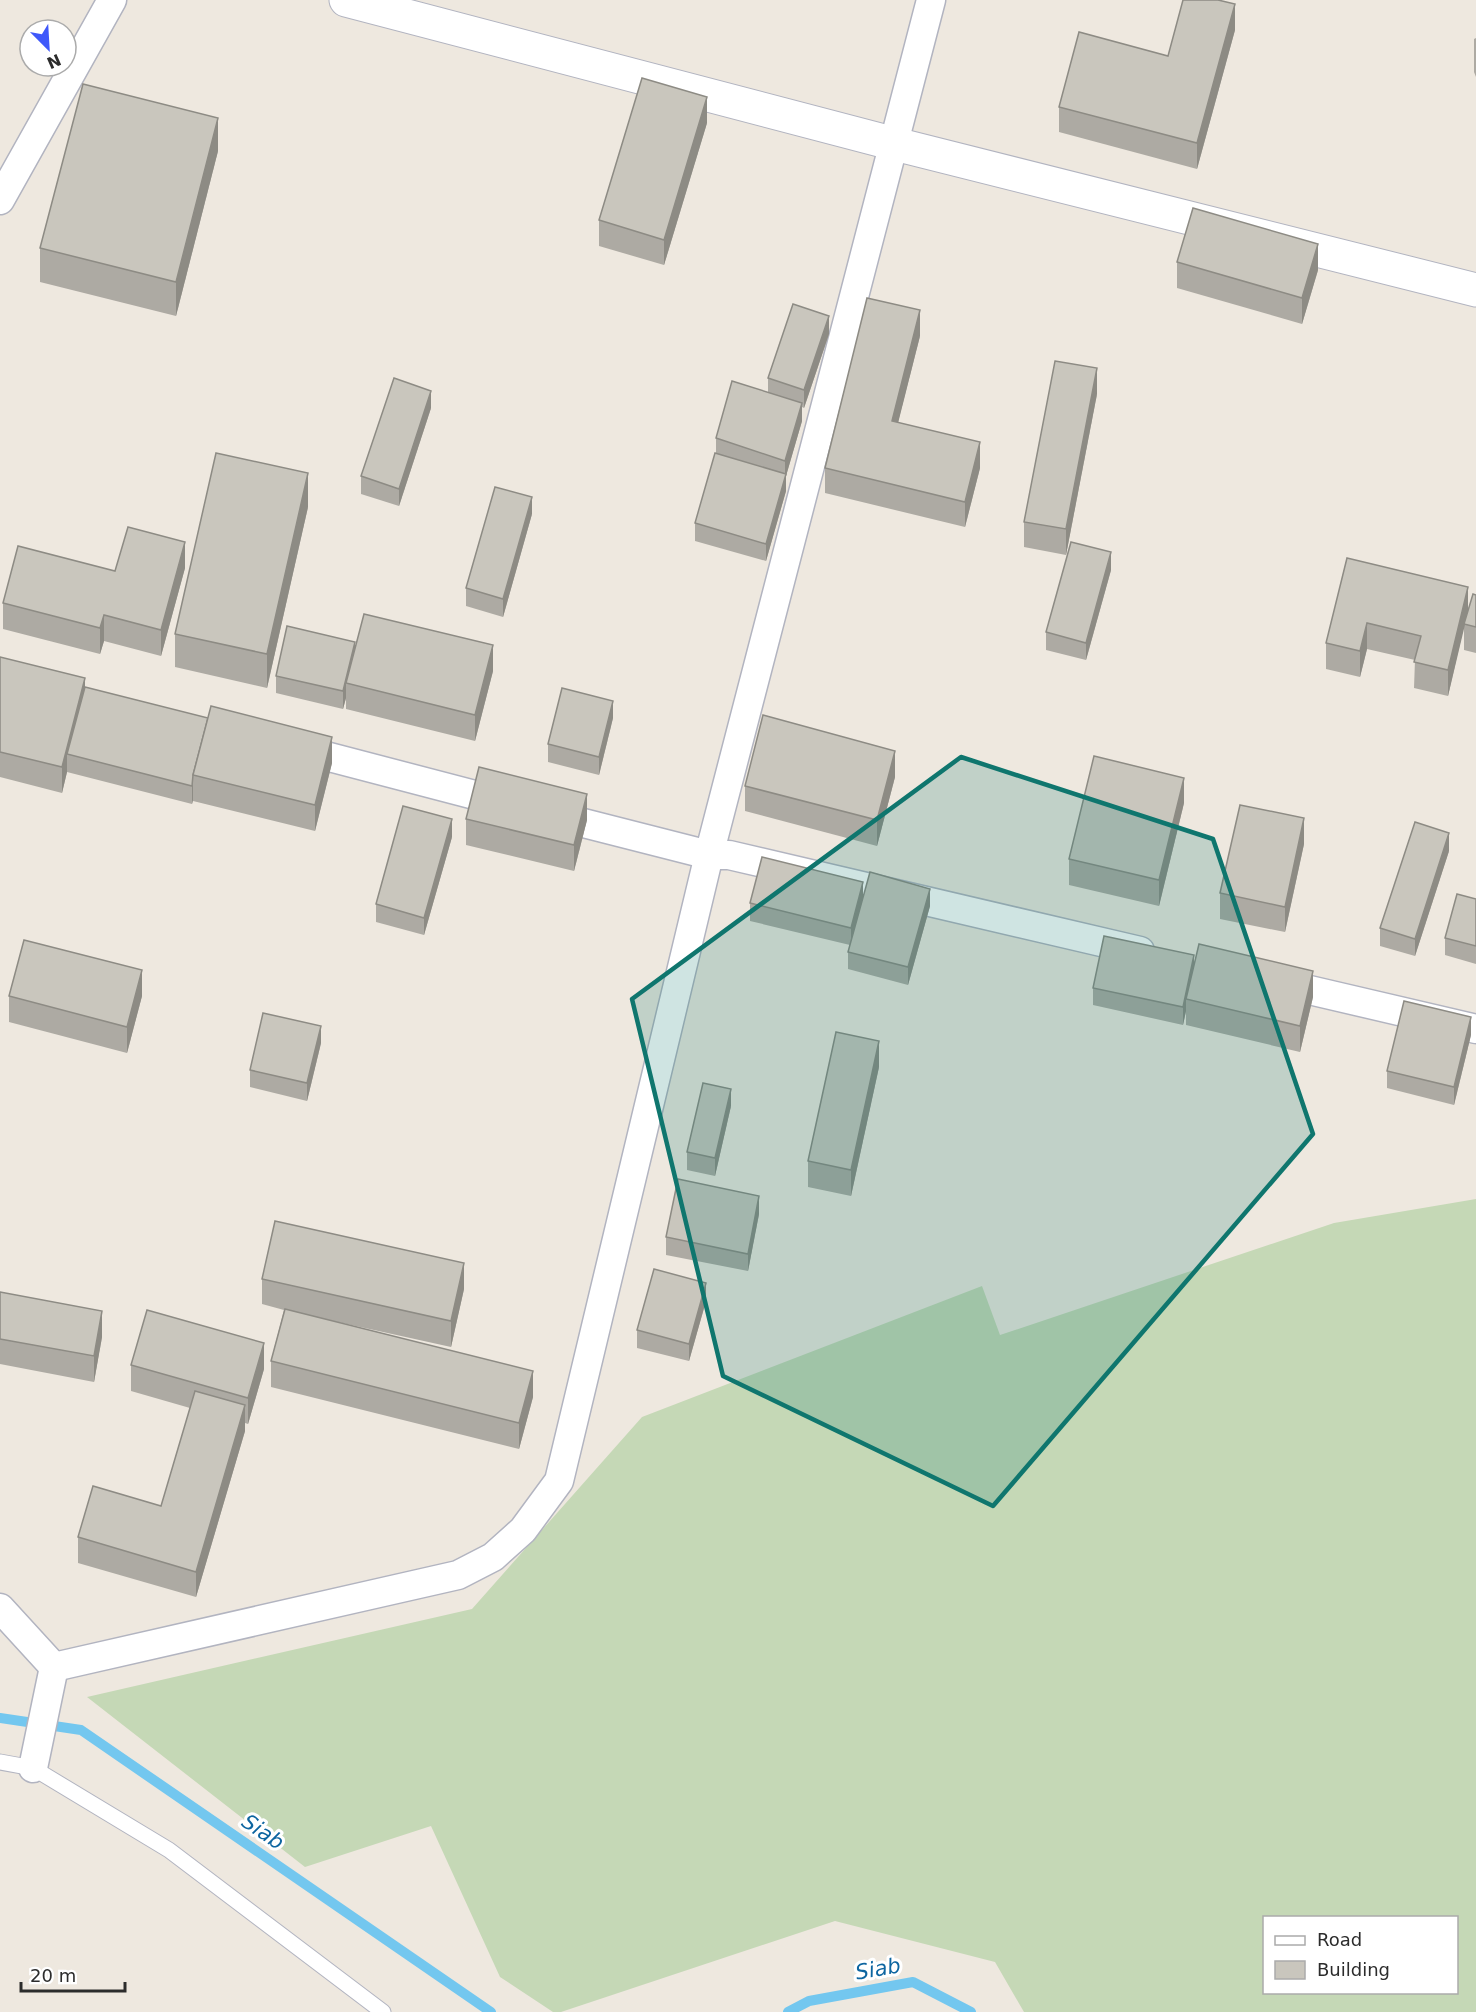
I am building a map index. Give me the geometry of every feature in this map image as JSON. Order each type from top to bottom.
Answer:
[{"type":"street","points":[[0,200],[112,0]]},
{"type":"street","points":[[346,0],[895,144],[1476,290]]},
{"type":"street","points":[[51,1678],[458,1575],[493,1557],[523,1530],[560,1481],[709,855],[932,0]]},
{"type":"street","points":[[274,743],[709,855],[729,855],[1161,956]]},
{"type":"street","points":[[1254,977],[1476,1029]]},
{"type":"street","points":[[0,1608],[51,1678],[36,1755]]},
{"type":"lane","points":[[0,1762],[36,1755],[169,1850],[383,2012]]},
{"type":"highlighted area","points":[[961,757],[1213,839],[1313,1134],[993,1506],[723,1376],[632,999]]},
{"type":"green space","points":[[1476,1199],[1476,2012],[1024,2012],[995,1962],[835,1921],[561,2012],[553,2012],[500,1977],[431,1826],[305,1867],[87,1697],[472,1609],[642,1417],[982,1286],[1000,1335],[1334,1223]]},
{"type":"building","points":[[1183,0],[1218,0],[1235,4],[1197,143],[1059,107],[1079,32],[1168,56]]},
{"type":"building","points":[[642,78],[707,97],[664,240],[599,220]]},
{"type":"building","points":[[83,84],[218,118],[176,282],[40,248]]},
{"type":"building","points":[[1193,208],[1318,244],[1302,298],[1177,262]]},
{"type":"building","points":[[867,298],[920,310],[892,421],[980,442],[965,502],[825,468]]},
{"type":"building","points":[[793,304],[829,316],[804,390],[768,378]]},
{"type":"building","points":[[1055,361],[1097,368],[1066,529],[1024,522]]},
{"type":"building","points":[[394,378],[431,391],[399,489],[361,476]]},
{"type":"building","points":[[732,381],[802,403],[785,461],[716,438]]},
{"type":"building","points":[[216,453],[308,473],[267,654],[175,634]]},
{"type":"building","points":[[715,453],[786,474],[766,544],[695,523]]},
{"type":"building","points":[[495,487],[532,497],[503,599],[466,588]]},
{"type":"building","points":[[128,527],[185,542],[161,630],[104,615],[100,628],[3,603],[18,546],[115,571]]},
{"type":"building","points":[[1071,542],[1111,552],[1086,643],[1046,632]]},
{"type":"building","points":[[1347,558],[1468,587],[1448,670],[1414,662],[1421,636],[1367,623],[1360,651],[1326,643]]},
{"type":"building","points":[[1473,594],[1476,595],[1476,627],[1464,624]]},
{"type":"building","points":[[364,614],[493,645],[475,715],[346,683]]},
{"type":"building","points":[[287,626],[355,642],[343,691],[276,676]]},
{"type":"building","points":[[0,657],[85,678],[62,767],[0,752]]},
{"type":"building","points":[[85,687],[208,718],[192,786],[67,754]]},
{"type":"building","points":[[562,688],[613,701],[599,757],[548,744]]},
{"type":"building","points":[[211,706],[332,737],[315,805],[193,775]]},
{"type":"building","points":[[763,715],[895,751],[877,820],[745,786]]},
{"type":"building","points":[[1094,756],[1184,778],[1159,880],[1069,859]]},
{"type":"building","points":[[479,767],[587,794],[574,845],[466,819]]},
{"type":"building","points":[[1240,805],[1304,818],[1285,907],[1220,893]]},
{"type":"building","points":[[403,806],[452,819],[424,918],[376,904]]},
{"type":"building","points":[[1415,822],[1449,833],[1415,939],[1380,928]]},
{"type":"building","points":[[762,857],[863,882],[851,928],[750,903]]},
{"type":"building","points":[[870,872],[930,889],[908,967],[848,952]]},
{"type":"building","points":[[1457,894],[1476,899],[1476,946],[1445,938]]},
{"type":"building","points":[[1104,936],[1194,955],[1183,1007],[1093,988]]},
{"type":"building","points":[[24,940],[142,970],[127,1027],[9,996]]},
{"type":"building","points":[[1199,944],[1313,971],[1300,1026],[1186,999]]},
{"type":"building","points":[[1404,1001],[1471,1017],[1454,1087],[1387,1071]]},
{"type":"building","points":[[263,1013],[321,1026],[307,1083],[250,1070]]},
{"type":"building","points":[[836,1032],[879,1041],[851,1170],[808,1161]]},
{"type":"building","points":[[703,1083],[731,1089],[715,1158],[687,1152]]},
{"type":"building","points":[[678,1179],[759,1196],[748,1254],[666,1237]]},
{"type":"building","points":[[275,1221],[464,1263],[451,1321],[262,1279]]},
{"type":"building","points":[[654,1269],[706,1283],[689,1344],[637,1330]]},
{"type":"building","points":[[0,1292],[102,1311],[94,1356],[0,1339]]},
{"type":"building","points":[[285,1309],[533,1371],[519,1423],[271,1361]]},
{"type":"building","points":[[147,1310],[264,1343],[248,1398],[131,1365]]},
{"type":"building","points":[[195,1391],[245,1405],[196,1572],[78,1537],[93,1486],[161,1506]]},
{"type":"waterway","name":"Siab","points":[[0,1718],[81,1730],[491,2012]]},
{"type":"waterway","name":"Siab","points":[[788,2012],[809,2001],[913,1982],[971,2012]]}]
